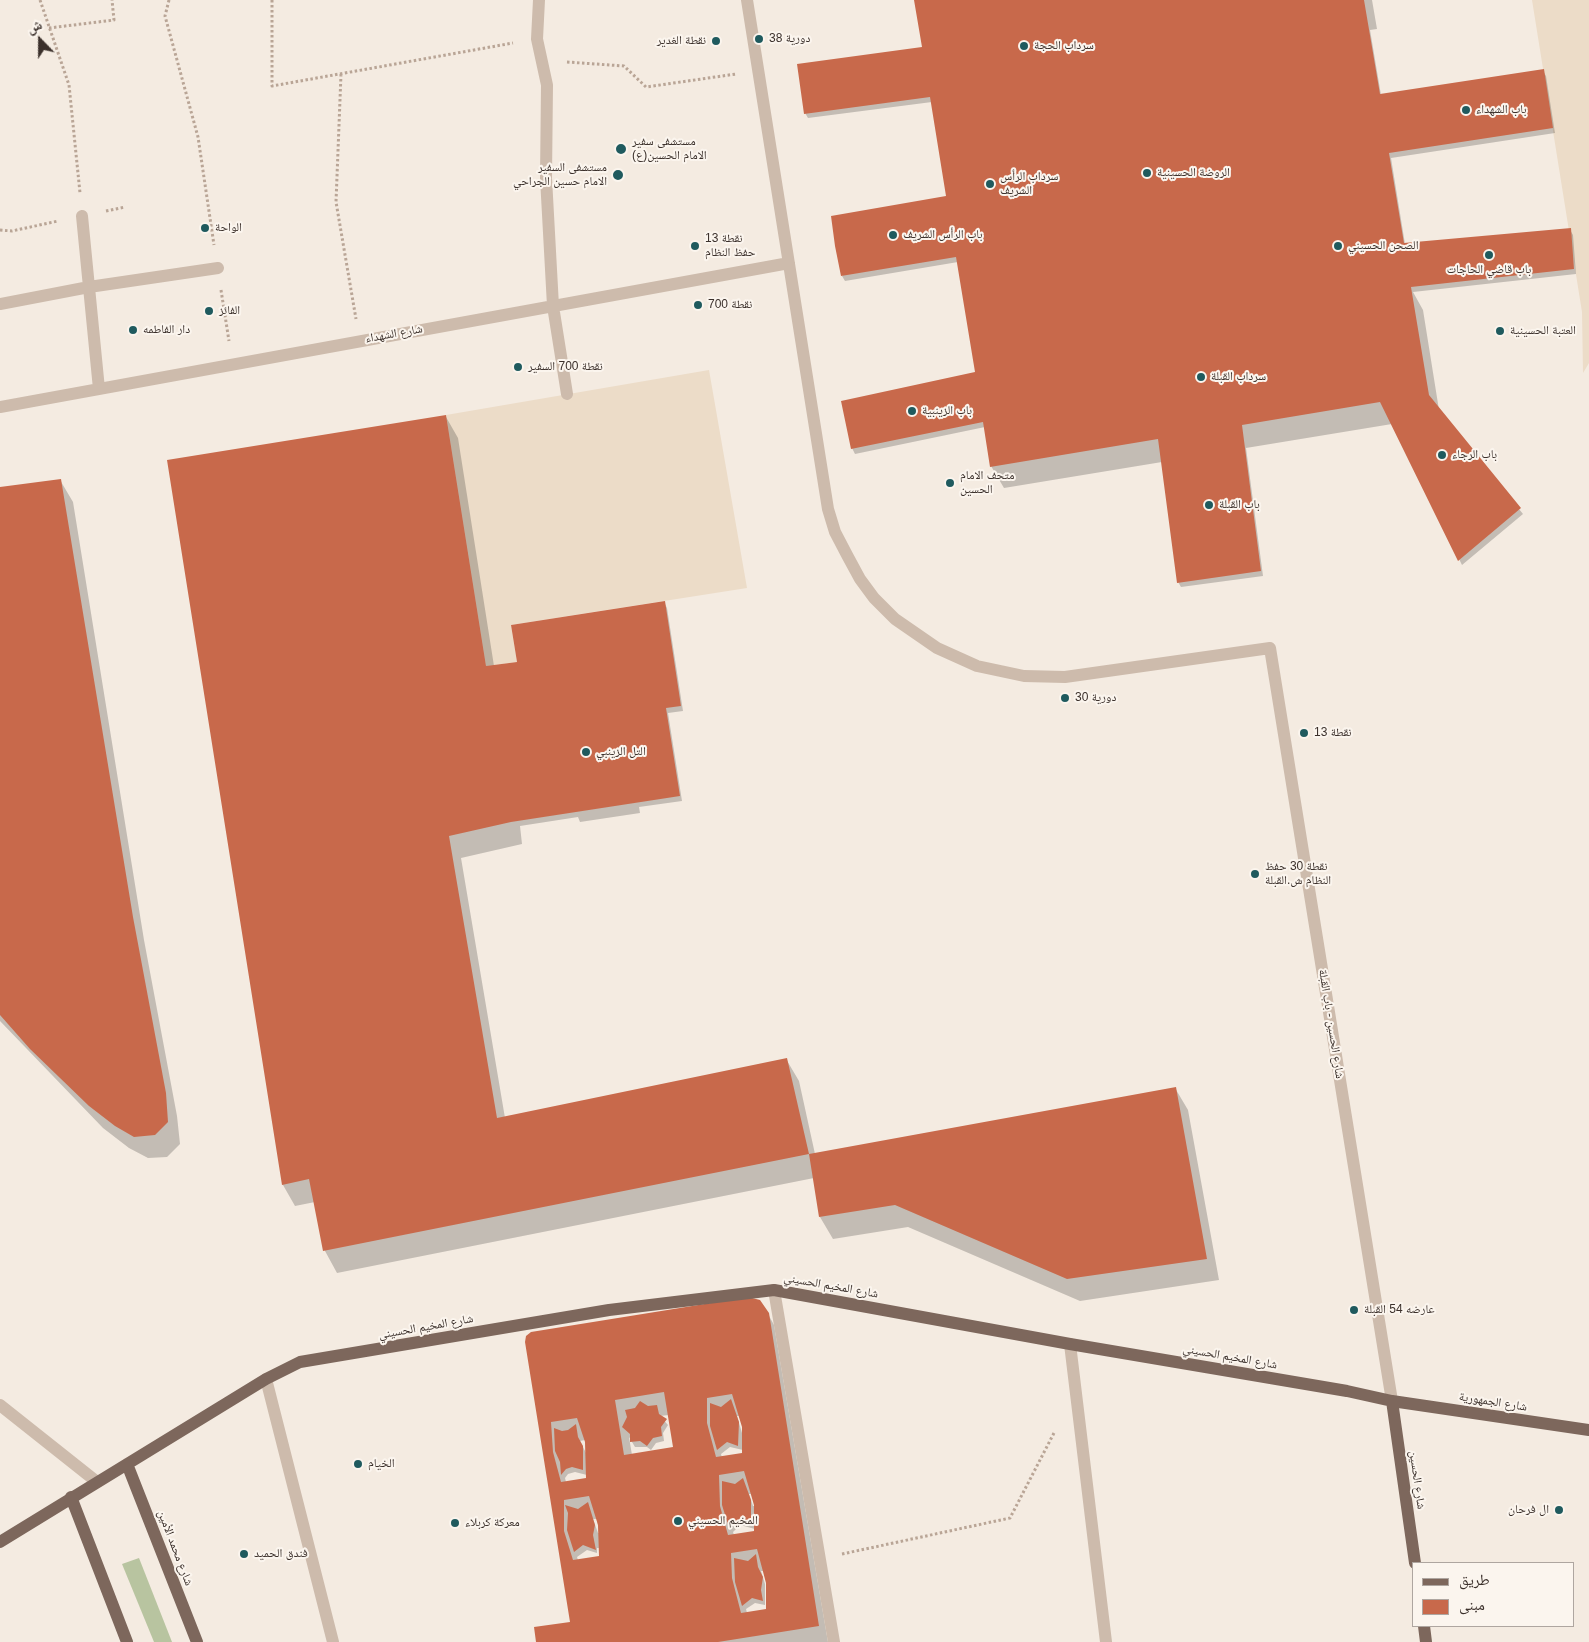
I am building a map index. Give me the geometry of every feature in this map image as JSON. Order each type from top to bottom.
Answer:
[{"type":"main road","name":"شارع المخيم الحسيني","points":[[0,1542],[266,1379],[300,1362],[609,1310],[774,1290],[1070,1344],[1347,1391],[1392,1401]]},
{"type":"main road","name":"شارع الجمهورية","points":[[1392,1401],[1589,1430]]},
{"type":"main road","name":"شارع الحسين","points":[[1392,1401],[1415,1562]]},
{"type":"main road","name":"شارع محمد الأمين","points":[[127,1464],[197,1642]]},
{"type":"main road","points":[[72,1497],[128,1642]]},
{"type":"main road","points":[[1424,1627],[1426,1642]]},
{"type":"street","points":[[539,0],[537,39],[547,85],[546,178],[553,306],[567,394]]},
{"type":"street","points":[[748,0],[789,263]]},
{"type":"street","points":[[82,216],[99,389]]},
{"type":"street","name":"شارع الشهداء","points":[[0,407],[789,263]]},
{"type":"street","name":"شارع الحسين - باب القبلة","points":[[789,263],[828,509],[835,532],[860,579],[895,619],[916,636],[956,658],[977,666],[1024,676],[1065,677],[1270,648],[1392,1401]]},
{"type":"street","points":[[0,304],[89,287],[218,268]]},
{"type":"street","points":[[774,1290],[834,1642]]},
{"type":"street","points":[[1070,1344],[1106,1642]]},
{"type":"street","points":[[266,1379],[334,1642]]},
{"type":"street","points":[[0,1405],[97,1482]]},
{"type":"path","points":[[0,230],[12,230],[82,216],[69,85],[40,0]]},
{"type":"path","points":[[49,28],[114,20],[112,0]]},
{"type":"path","points":[[169,0],[165,16],[198,137],[232,364]]},
{"type":"path","points":[[272,0],[272,86],[537,39],[568,63],[624,66],[646,87],[759,71]]},
{"type":"path","points":[[341,74],[336,202],[359,341]]},
{"type":"path","points":[[820,1558],[1010,1518],[1075,1392]]},
{"type":"green space","points":[[139,1558],[172,1642],[154,1642],[122,1564]]},
{"type":"shaded area","points":[[1532,0],[1589,0],[1589,363],[1583,373],[1582,312]]},
{"type":"shaded area","points":[[709,370],[747,588],[511,625],[517,662],[486,666],[446,415]]},
{"type":"building","points":[[914,0],[1364,0],[1380,94],[1544,69],[1553,128],[1389,153],[1404,243],[1571,228],[1574,269],[1411,287],[1429,395],[1521,508],[1458,561],[1380,402],[1242,425],[1261,571],[1177,583],[1158,439],[990,467],[983,422],[851,449],[841,401],[975,372],[956,257],[841,276],[835,246],[831,216],[946,196],[930,97],[804,114],[797,64],[922,47]]},
{"type":"building","points":[[446,415],[486,666],[517,662],[511,625],[665,601],[681,706],[666,708],[680,796],[511,822],[449,836],[497,1118],[787,1058],[809,1154],[323,1251],[309,1179],[282,1185],[167,460]]},
{"type":"building","points":[[61,479],[133,917],[166,1093],[168,1122],[155,1135],[134,1137],[115,1126],[89,1106],[30,1049],[0,1015],[0,487]]},
{"type":"building","points":[[1176,1087],[1207,1259],[1067,1279],[895,1205],[819,1217],[809,1154]]},
{"type":"building","name":"المخيم الحسيني","points":[[748,1297],[760,1300],[769,1313],[819,1626],[718,1642],[536,1642],[534,1627],[570,1622],[525,1342],[526,1336],[531,1332]],"holes":[[[664,1392],[673,1447],[624,1455],[615,1400]],[[732,1394],[742,1427],[742,1453],[716,1457],[707,1423],[707,1398]],[[577,1418],[585,1442],[586,1478],[561,1482],[553,1452],[551,1422]],[[744,1471],[754,1505],[754,1531],[728,1535],[720,1506],[719,1475]],[[589,1496],[598,1525],[599,1556],[573,1560],[564,1531],[564,1500]],[[757,1549],[766,1583],[766,1609],[741,1613],[732,1578],[731,1553]]]},
{"type":"building","points":[[731,1399],[739,1422],[738,1446],[727,1442],[717,1450],[710,1426],[710,1403],[721,1407]]},
{"type":"building","points":[[640,1401],[648,1406],[657,1405],[659,1414],[667,1419],[661,1427],[662,1436],[653,1438],[647,1446],[640,1441],[630,1442],[630,1434],[622,1427],[627,1417],[625,1410],[635,1408]]},
{"type":"building","points":[[576,1424],[578,1437],[583,1446],[583,1470],[572,1467],[566,1469],[561,1475],[560,1462],[555,1451],[554,1428],[562,1431],[568,1430]]},
{"type":"building","points":[[743,1478],[751,1500],[751,1524],[737,1521],[729,1528],[722,1505],[722,1481],[735,1484]]},
{"type":"building","points":[[588,1502],[595,1525],[593,1535],[596,1550],[583,1545],[574,1552],[567,1530],[568,1513],[565,1505],[578,1509]]},
{"type":"building","points":[[756,1554],[758,1567],[763,1577],[761,1590],[763,1601],[752,1598],[742,1606],[735,1582],[734,1558],[748,1561]]},
{"type":"place","name":"دورية 38","points":[[759,39]]},
{"type":"place","name":"نقطة الغدير","points":[[716,41]]},
{"type":"place","name":"سرداب الحجة","points":[[1024,46]]},
{"type":"place","name":"باب الشهداء","points":[[1466,110]]},
{"type":"place","name":"مستشفى سفير الامام الحسين(ع)","points":[[621,149]]},
{"type":"place","name":"الروضة الحسينية","points":[[1147,173]]},
{"type":"place","name":"مستشفى السفير الامام حسین الجراحي","points":[[618,175]]},
{"type":"place","name":"سرداب الرأس الشريف","points":[[990,184]]},
{"type":"place","name":"الواحة","points":[[205,228]]},
{"type":"place","name":"باب الرأس الشريف","points":[[893,235]]},
{"type":"place","name":"نقطة 13 حفظ النظام","points":[[695,246]]},
{"type":"place","name":"الصحن الحسيني","points":[[1338,246]]},
{"type":"place","name":"باب قاضي الحاجات","points":[[1489,255]]},
{"type":"place","name":"نقطة 700","points":[[698,305]]},
{"type":"place","name":"الفائز","points":[[209,311]]},
{"type":"place","name":"دار الفاطمه","points":[[133,330]]},
{"type":"place","name":"العتبة الحسينية","points":[[1500,331]]},
{"type":"place","name":"نقطة 700 السفير","points":[[518,367]]},
{"type":"place","name":"سرداب القبلة","points":[[1201,377]]},
{"type":"place","name":"باب الزينبية","points":[[912,411]]},
{"type":"place","name":"باب الرجاء","points":[[1442,455]]},
{"type":"place","name":"متحف الامام الحسين","points":[[950,483]]},
{"type":"place","name":"باب القبلة","points":[[1209,505]]},
{"type":"place","name":"دورية 30","points":[[1065,698]]},
{"type":"place","name":"نقطة 13","points":[[1304,733]]},
{"type":"place","name":"التل الزينبي","points":[[586,752]]},
{"type":"place","name":"نقطة 30 حفظ النظام ش.القبلة","points":[[1255,874]]},
{"type":"place","name":"عارضه 54 القبلة","points":[[1354,1310]]},
{"type":"place","name":"الخيام","points":[[358,1464]]},
{"type":"place","name":"ال فرحان","points":[[1559,1510]]},
{"type":"place","name":"المخيم الحسيني","points":[[678,1521]]},
{"type":"place","name":"معركة كربلاء","points":[[455,1523]]},
{"type":"place","name":"فندق الحميد","points":[[244,1554]]}]
